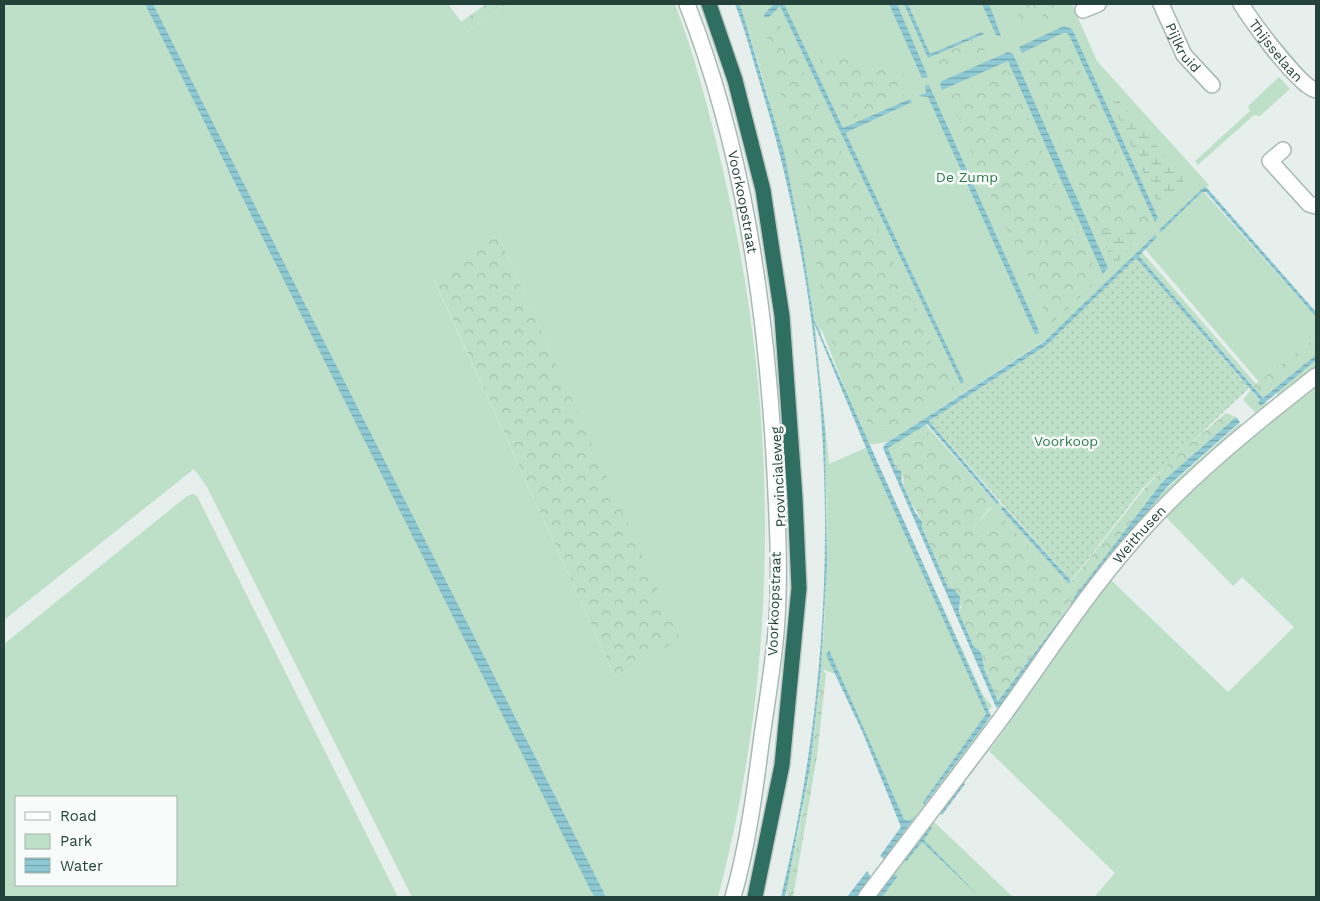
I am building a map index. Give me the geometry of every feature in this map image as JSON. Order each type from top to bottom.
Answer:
[{"type":"highway","name":"Provincialeweg","points":[[710,4],[728,58],[763,190],[782,316],[791,414],[799,588],[782,765],[755,897]]},
{"type":"street","name":"Voorkoopstraat","points":[[687,4],[711,74],[725,123],[746,213],[764,317],[777,511],[776,631],[758,770],[733,897]]},
{"type":"street","points":[[1083,10],[1098,4]]},
{"type":"street","name":"Pijlkruid","points":[[1161,4],[1184,55],[1212,85]]},
{"type":"street","name":"Thijsselaan","points":[[1241,4],[1278,54],[1309,88],[1316,90]]},
{"type":"street","points":[[1283,150],[1270,162],[1309,204],[1316,206]]},
{"type":"street","name":"Weithusen","points":[[866,897],[995,725],[1080,607],[1130,543],[1161,509],[1257,423],[1316,376]]},
{"type":"green space","points":[[4,4],[448,4],[468,31],[506,4],[675,4],[707,104],[741,256],[754,348],[762,440],[765,532],[762,624],[753,716],[739,807],[718,897],[412,897],[207,487],[194,469],[4,620]],"holes":[[[498,235],[679,639],[615,677],[434,280]]]},
{"type":"green space","points":[[486,4],[506,4],[468,31],[461,22]]},
{"type":"green space","name":"De Zump","points":[[739,4],[1072,4],[1097,61],[1209,185],[1203,191],[1316,317],[1316,340],[1311,341],[1259,382],[1145,249],[1157,237],[1047,339],[888,442],[867,445],[821,328],[821,336],[815,323],[829,464],[870,446],[983,695],[992,706],[923,802],[924,805],[985,723],[988,728],[886,863],[884,859],[917,814],[909,822],[904,819],[828,650],[835,674],[822,669],[808,784],[799,841],[787,897],[787,883],[808,778],[823,642],[827,561],[822,399],[801,239],[764,81]]},
{"type":"green space","points":[[1013,4],[1057,4],[1062,16],[1051,21],[1038,12],[1021,19]]},
{"type":"green space","points":[[1232,4],[1238,4],[1305,89],[1301,93],[1265,54]]},
{"type":"green space","points":[[777,25],[782,27],[954,389],[886,431],[877,431],[870,427],[829,335],[804,189],[766,35]]},
{"type":"green space","points":[[1270,35],[1275,36],[1309,76],[1307,79]]},
{"type":"green space","points":[[980,36],[987,49],[938,70],[934,68],[936,65],[933,57],[942,53],[948,62],[946,52]]},
{"type":"green space","points":[[1064,41],[1067,42],[1151,226],[1100,232],[1025,60]]},
{"type":"green space","points":[[818,51],[910,76],[903,96],[848,120],[818,55]]},
{"type":"green space","points":[[1004,70],[1009,72],[1057,187],[1042,180],[1013,138],[1003,131],[991,129],[976,117],[955,116],[948,97]]},
{"type":"green space","points":[[1279,77],[1290,89],[1260,116],[1254,115],[1198,165],[1195,161],[1250,111],[1248,106]]},
{"type":"green space","points":[[1112,93],[1183,177],[1183,182],[1161,203],[1155,197],[1109,97]]},
{"type":"green space","points":[[969,118],[989,131],[1002,134],[1011,139],[1040,182],[1056,189],[1046,233],[1036,249],[1022,263],[956,119]]},
{"type":"green space","points":[[1059,189],[1099,279],[1050,325],[1023,265],[1037,252],[1047,236],[1052,224]]},
{"type":"green space","points":[[1151,226],[1119,260],[1113,264],[1100,232]]},
{"type":"green space","points":[[498,235],[680,639],[615,677],[434,279]]},
{"type":"green space","points":[[1142,252],[1256,384],[1253,386],[1139,256]]},
{"type":"green space","name":"Voorkoop","points":[[1136,258],[1249,388],[1143,488],[1071,581],[929,421],[1047,345]]},
{"type":"green space","points":[[1316,340],[1316,355],[1263,398],[1253,386],[1311,341]]},
{"type":"green space","points":[[1316,360],[1316,370],[1280,397],[1276,393]]},
{"type":"green space","points":[[1316,386],[1316,897],[1097,897],[1096,895],[1115,873],[989,751],[1021,707],[1018,704],[1111,580],[1228,692],[1294,627],[1242,577],[1233,586],[1164,515],[1253,432]]},
{"type":"green space","points":[[1251,390],[1260,401],[1261,406],[1266,402],[1269,406],[1256,416],[1254,411],[1243,400]]},
{"type":"green space","points":[[1226,413],[1236,417],[1163,481],[998,701],[984,669],[982,655],[974,647],[959,613],[961,607],[955,590],[948,587],[922,528],[919,516],[905,491],[903,485],[904,478],[896,469],[890,454],[922,431],[927,431],[992,505],[973,529],[978,532],[996,514],[999,514],[1067,587],[1145,488],[1179,453]]},
{"type":"green space","points":[[1240,423],[1243,428],[1186,475],[1142,521],[1064,618],[1063,615],[1060,618],[1165,490]]},
{"type":"green space","points":[[925,424],[997,504],[999,502],[1003,506],[1001,509],[1069,584],[1067,587],[999,514],[978,532],[973,529],[991,508],[922,431],[890,454],[888,448]]},
{"type":"green space","points":[[193,494],[197,496],[398,897],[4,897],[4,644],[187,496]]},
{"type":"green space","points":[[822,669],[826,674],[817,756],[793,897],[787,897],[799,841],[808,784]]},
{"type":"green space","points":[[932,820],[1013,897],[874,897]]},
{"type":"water","points":[[145,4],[153,4],[606,897],[594,897]]},
{"type":"water","points":[[735,4],[739,4],[742,11],[784,152],[803,249],[814,320],[991,716],[924,805],[923,802],[986,714],[869,455],[814,323],[825,431],[827,565],[821,669],[810,767],[785,897],[781,897],[801,799],[816,699],[823,599],[825,497],[820,396],[808,296],[790,197],[765,100]]},
{"type":"water","points":[[774,4],[784,4],[843,128],[910,99],[912,102],[846,134],[964,382],[961,384],[780,6],[769,17],[764,17],[765,13]]},
{"type":"water","points":[[889,4],[897,4],[928,77],[922,78]]},
{"type":"water","points":[[904,4],[908,4],[930,54],[982,32],[984,34],[928,58]]},
{"type":"water","points":[[982,4],[989,4],[1001,36],[996,35]]},
{"type":"water","points":[[1064,26],[1072,29],[1158,218],[1155,222],[1067,33],[1063,33],[1022,53],[1019,47]]},
{"type":"water","points":[[1008,52],[1013,54],[1108,268],[1103,274],[1008,61],[942,90],[940,85],[942,81]]},
{"type":"water","points":[[929,85],[1039,333],[1035,334],[928,97],[918,96],[926,93],[925,86]]},
{"type":"water","points":[[1204,187],[1207,188],[1316,312],[1316,317],[1206,192],[1202,192],[1161,232],[1159,230]]},
{"type":"water","points":[[1155,235],[1157,237],[1139,256],[1263,398],[1316,355],[1316,360],[1261,406],[1258,403],[1260,400],[1136,258],[1047,345],[929,421],[999,502],[997,504],[927,424],[888,448],[896,469],[901,471],[902,483],[915,512],[922,522],[922,528],[948,587],[955,590],[960,597],[959,613],[974,647],[982,655],[984,669],[998,701],[1063,615],[1065,618],[1000,708],[996,707],[883,448],[885,444],[1045,341]]},
{"type":"water","points":[[1236,417],[1240,422],[1168,486],[1069,608],[1075,596],[1163,481]]},
{"type":"water","points":[[1003,506],[1071,581],[1069,584],[1001,509]]},
{"type":"water","points":[[829,650],[904,819],[909,821],[917,814],[884,859],[880,856],[901,827],[862,731],[826,655]]},
{"type":"water","points":[[1018,704],[1021,707],[970,775],[967,773]]},
{"type":"water","points":[[962,780],[965,784],[942,815],[938,812]]},
{"type":"water","points":[[930,825],[932,828],[924,840],[980,897],[922,842],[906,862],[904,859]]},
{"type":"water","points":[[867,871],[872,878],[857,897],[847,897]]},
{"type":"water","points":[[893,874],[898,876],[882,897],[876,897]]}]
